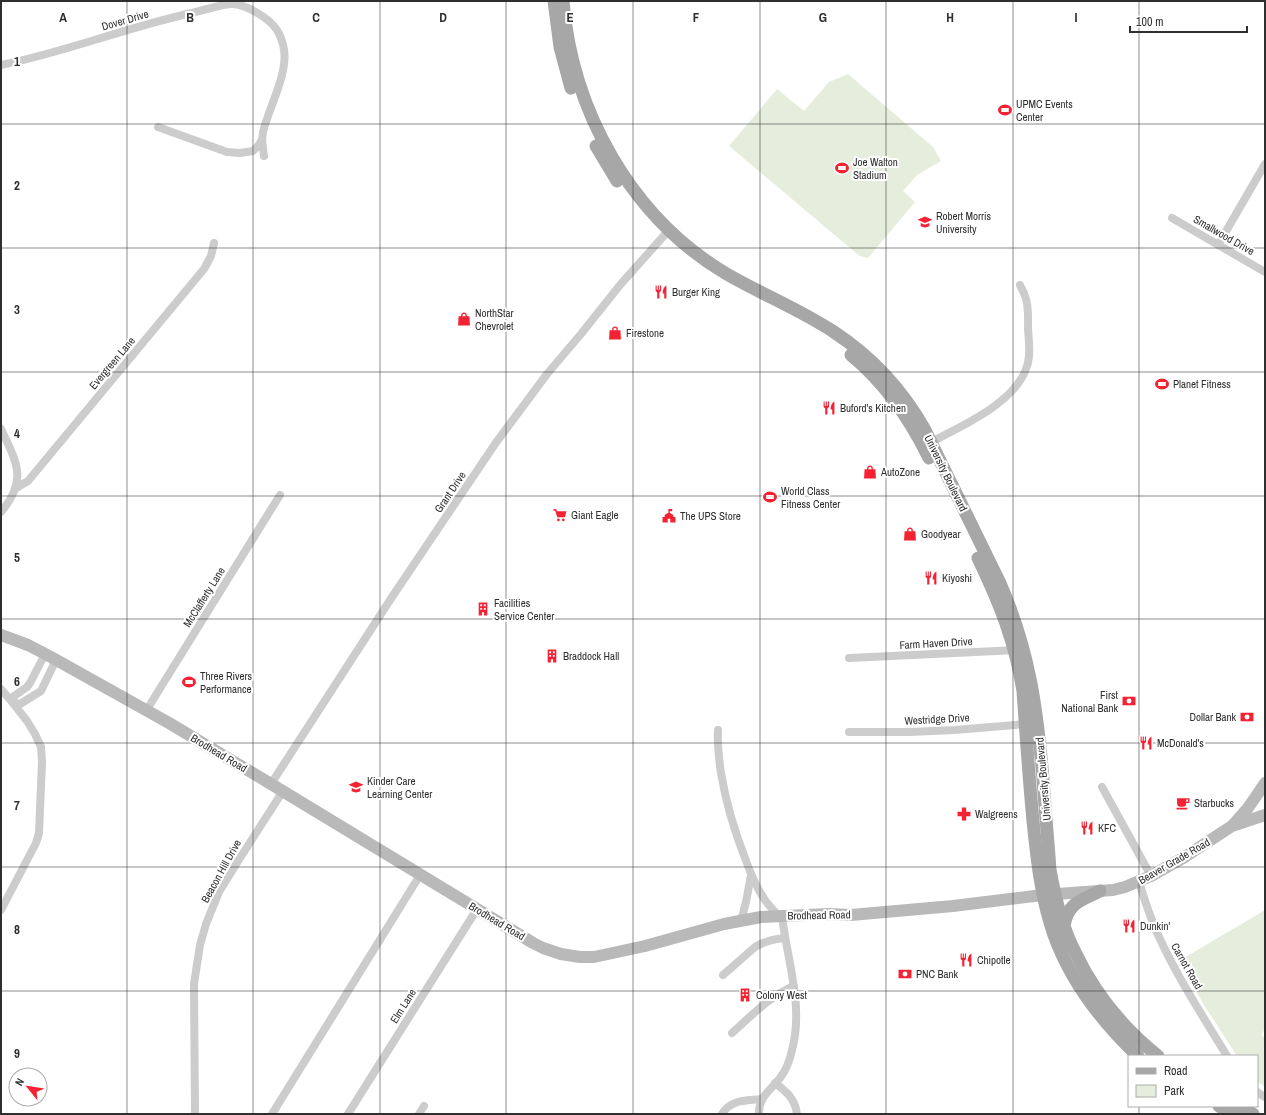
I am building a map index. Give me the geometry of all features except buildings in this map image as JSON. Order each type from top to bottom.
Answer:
[{"type":"main road","name":"University Boulevard","points":[[554,1],[556,25],[565,68],[579,109],[606,164],[617,182],[642,214],[666,233],[712,264],[834,332],[862,353],[886,376],[918,418],[1008,600],[1019,650],[1019,669],[1026,724],[1036,858],[1049,895],[1064,925],[1074,952],[1096,989],[1121,1022],[1133,1035],[1157,1055]]},
{"type":"main road","name":"University Boulevard","points":[[563,1],[567,35],[572,59],[579,85],[596,127],[618,167],[666,233],[692,260],[719,279],[831,341],[857,360],[869,371],[904,412],[922,443],[966,533],[1031,677],[1037,718],[1050,870],[1049,895],[1054,936],[1071,973],[1092,1006],[1115,1034],[1137,1055]]},
{"type":"main road","name":"Brodhead Road","points":[[1,635],[51,657],[146,711],[283,791],[543,948],[561,954],[580,957],[594,957],[741,921],[780,916],[828,914],[851,915],[953,906],[1049,895]]},
{"type":"main road","points":[[1232,826],[1248,808],[1265,783]]},
{"type":"main road","name":"Beaver Grade Road","points":[[1049,895],[1100,891],[1125,887],[1139,882],[1183,858],[1232,826],[1265,815]]},
{"type":"main road","points":[[1064,925],[1067,913],[1072,906],[1100,891]]},
{"type":"main road","points":[[1221,1107],[1232,1114]]},
{"type":"main road","points":[[1240,1107],[1254,1114]]},
{"type":"street","name":"Dover Drive","points":[[1,65],[46,54],[171,17],[232,4],[240,6],[259,14],[269,21],[277,30],[284,50],[284,66],[265,123],[262,140]]},
{"type":"street","points":[[158,127],[227,152],[240,153],[253,150],[262,140]]},
{"type":"street","points":[[262,140],[264,156]]},
{"type":"street","points":[[1218,245],[1265,164]]},
{"type":"street","name":"Smallwood Drive","points":[[1172,218],[1265,272]]},
{"type":"street","name":"Grant Drive","points":[[271,784],[392,597],[503,433],[548,374],[620,285],[666,233]]},
{"type":"street","name":"Evergreen Lane","points":[[16,488],[28,481],[204,269],[211,256],[214,244]]},
{"type":"street","points":[[931,442],[953,431],[998,404],[1018,385],[1027,368],[1029,355],[1026,296],[1020,285]]},
{"type":"street","points":[[1,429],[16,464],[18,474],[16,488],[11,500],[1,512]]},
{"type":"street","name":"McClafferty Lane","points":[[146,711],[280,495]]},
{"type":"street","name":"Farm Haven Drive","points":[[849,658],[1019,650]]},
{"type":"street","points":[[51,657],[54,664],[41,691],[20,704],[14,703],[14,696],[27,687],[43,658],[51,657]]},
{"type":"street","points":[[1,689],[27,720],[35,734],[40,747],[42,762],[39,833],[36,843],[1,910]]},
{"type":"street","name":"Westridge Drive","points":[[849,732],[955,730],[1026,724]]},
{"type":"street","points":[[718,730],[719,757],[725,798],[733,825],[751,874],[763,898],[780,916],[794,986],[796,1008],[795,1040],[787,1065],[781,1077],[762,1099],[759,1114]]},
{"type":"street","points":[[1102,787],[1151,876]]},
{"type":"street","name":"Beacon Hill Drive","points":[[195,1114],[194,984],[200,945],[206,924],[219,892],[283,791]]},
{"type":"street","points":[[741,921],[751,874]]},
{"type":"street","points":[[272,1114],[420,875]]},
{"type":"street","name":"Carnot Road","points":[[1139,882],[1160,940],[1178,974],[1226,1055]]},
{"type":"street","name":"Elm Lane","points":[[348,1114],[477,909]]},
{"type":"street","points":[[723,975],[761,943],[785,938]]},
{"type":"street","points":[[732,1033],[769,1001],[786,989],[794,986]]},
{"type":"street","points":[[775,1083],[790,1095],[795,1104],[797,1114]]},
{"type":"street","points":[[722,1114],[728,1106],[735,1102],[762,1099]]},
{"type":"street","points":[[419,1114],[424,1106]]},
{"type":"green space","name":"Joe Walton Stadium","points":[[848,74],[933,147],[941,161],[917,175],[903,191],[915,202],[868,258],[860,256],[856,253],[729,146],[777,89],[804,111],[829,82]]},
{"type":"green space","points":[[1265,910],[1265,1029],[1261,1035],[1265,1038],[1265,1087],[1258,1082],[1258,1055],[1236,1055],[1204,1005],[1179,961]]},
{"type":"place","name":"UPMC Events Center","points":[[1005,110]]},
{"type":"place","name":"Joe Walton Stadium","points":[[842,168]]},
{"type":"place","name":"Robert Morris University","points":[[925,222]]},
{"type":"place","name":"Burger King","points":[[661,292]]},
{"type":"place","name":"NorthStar Chevrolet","points":[[464,319]]},
{"type":"place","name":"Firestone","points":[[615,333]]},
{"type":"place","name":"Planet Fitness","points":[[1162,384]]},
{"type":"place","name":"Buford's Kitchen","points":[[829,408]]},
{"type":"place","name":"AutoZone","points":[[870,472]]},
{"type":"place","name":"World Class Fitness Center","points":[[770,497]]},
{"type":"place","name":"Giant Eagle","points":[[560,515]]},
{"type":"place","name":"The UPS Store","points":[[669,516]]},
{"type":"place","name":"Goodyear","points":[[910,534]]},
{"type":"place","name":"Kiyoshi","points":[[931,578]]},
{"type":"place","name":"Facilities Service Center","points":[[483,609]]},
{"type":"place","name":"Braddock Hall","points":[[552,656]]},
{"type":"place","name":"Three Rivers Performance","points":[[189,682]]},
{"type":"place","name":"First National Bank","points":[[1129,701]]},
{"type":"place","name":"Dollar Bank","points":[[1247,717]]},
{"type":"place","name":"McDonald's","points":[[1146,743]]},
{"type":"place","name":"Kinder Care Learning Center","points":[[356,787]]},
{"type":"place","name":"Starbucks","points":[[1183,803]]},
{"type":"place","name":"Walgreens","points":[[964,814]]},
{"type":"place","name":"KFC","points":[[1087,828]]},
{"type":"place","name":"Dunkin'","points":[[1129,926]]},
{"type":"place","name":"Chipotle","points":[[966,960]]},
{"type":"place","name":"PNC Bank","points":[[905,974]]},
{"type":"place","name":"Colony West","points":[[745,995]]}]
